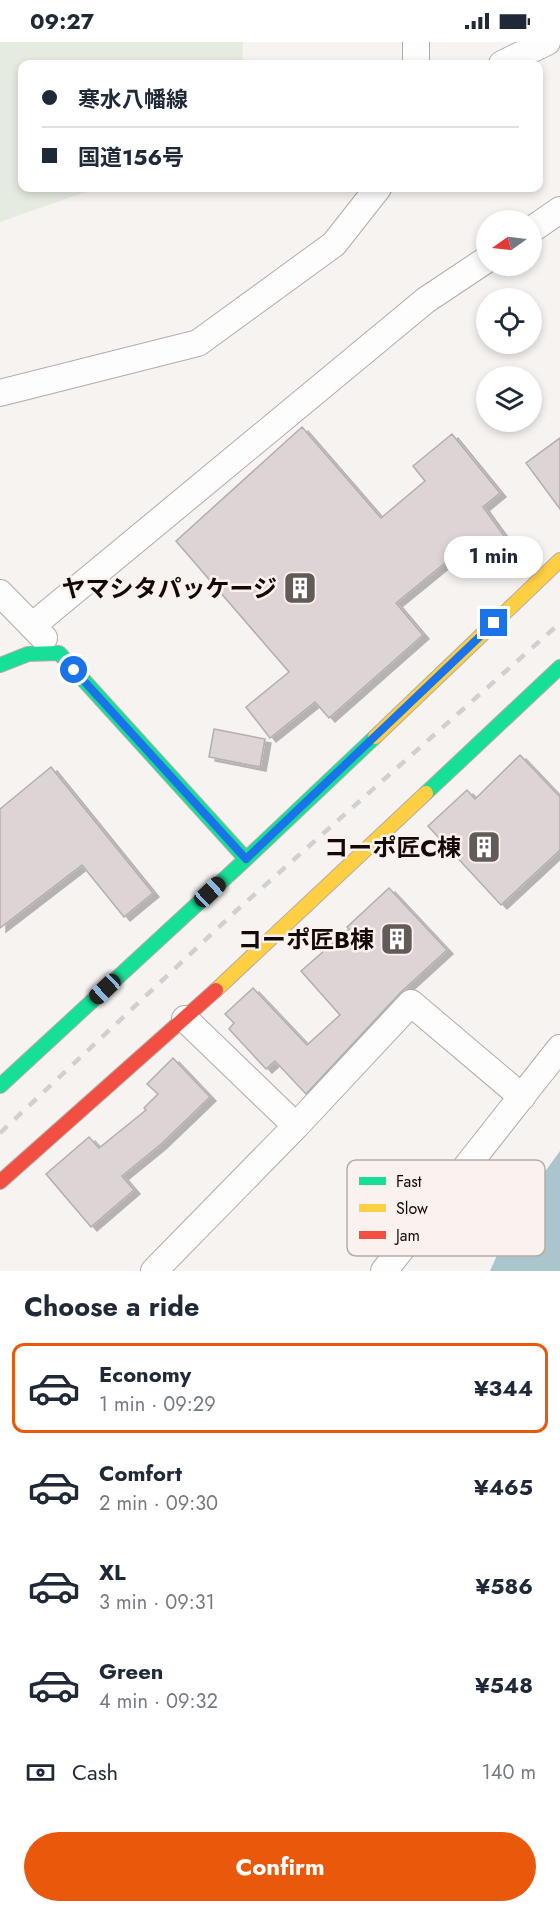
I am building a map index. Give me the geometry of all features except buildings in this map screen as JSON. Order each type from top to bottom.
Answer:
[{"type":"main road","points":[[0,1086],[246,859],[560,560]]},
{"type":"main road","points":[[0,665],[38,651],[59,653],[246,859]]},
{"type":"main road","points":[[0,1182],[185,1019],[560,667]]},
{"type":"street","points":[[416,42],[416,60]]},
{"type":"street","points":[[510,60],[547,42]]},
{"type":"street","points":[[0,393],[198,343],[334,244],[375,192]]},
{"type":"street","points":[[542,222],[560,210]]},
{"type":"street","points":[[32,626],[426,300],[476,267]]},
{"type":"street","points":[[0,593],[59,653]]},
{"type":"street","points":[[154,1271],[296,1126],[411,1003],[522,1097]]},
{"type":"street","points":[[185,1019],[296,1126]]},
{"type":"street","points":[[472,1160],[560,1048]]},
{"type":"street","points":[[384,1271],[396,1256]]},
{"type":"shaded area","points":[[0,42],[243,42],[242,60],[18,60],[18,192],[86,192],[0,222]]},
{"type":"water","points":[[560,1151],[560,1271],[490,1271],[497,1256],[545,1256],[545,1172]]},
{"type":"railway","points":[[0,1133],[236,911],[560,623]]},
{"type":"traffic: fast","points":[[0,665],[28,654],[59,653],[246,859]]},
{"type":"traffic: fast","points":[[426,793],[560,667]]},
{"type":"traffic: fast","points":[[0,1086],[375,737]]},
{"type":"traffic: slow","points":[[375,737],[560,560]]},
{"type":"traffic: slow","points":[[216,990],[426,793]]},
{"type":"traffic: jam","points":[[0,1182],[216,990]]},
{"type":"place","name":"ヤマシタパッケージ","points":[[300,588]]},
{"type":"place","name":"コーポ匠C棟","points":[[484,847]]},
{"type":"place","name":"コーポ匠B棟","points":[[397,939]]},
{"type":"route","points":[[74,670],[246,859],[494,623]]}]
